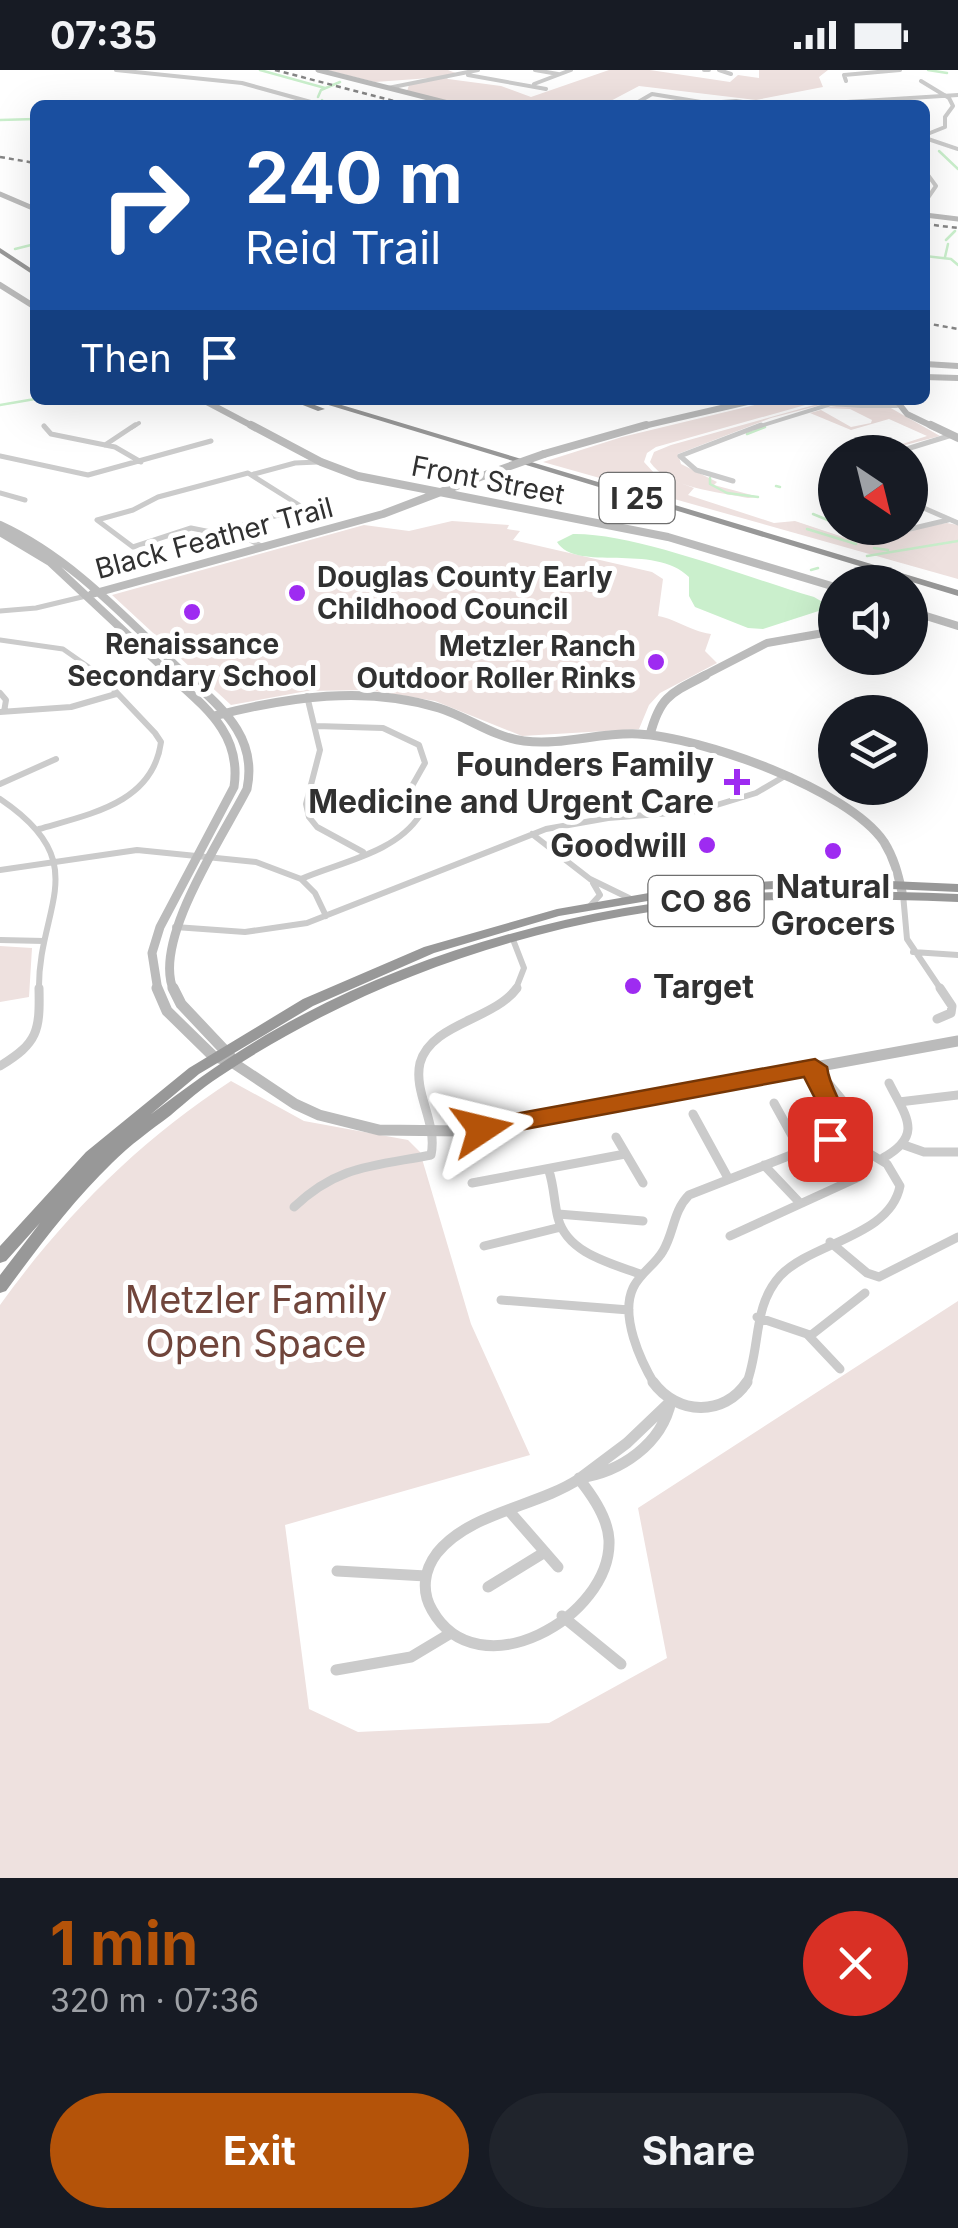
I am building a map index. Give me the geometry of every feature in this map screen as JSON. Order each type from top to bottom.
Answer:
[{"type":"highway","points":[[0,250],[30,271]]},
{"type":"highway","points":[[0,260],[30,281]]},
{"type":"highway","name":"I 25","points":[[310,405],[836,565]]},
{"type":"highway","name":"I 25","points":[[333,405],[958,593]]},
{"type":"highway","points":[[928,593],[958,602]]},
{"type":"highway","name":"CO 86","points":[[0,1257],[50,1196],[109,1136],[224,1055],[324,992],[376,970],[471,936],[629,898],[772,884],[902,889],[958,898]]},
{"type":"highway","name":"CO 86","points":[[0,1287],[65,1205],[123,1144],[224,1055],[359,993],[512,937],[605,915],[712,900],[958,888]]},
{"type":"highway","points":[[512,937],[546,915]]},
{"type":"street","points":[[116,70],[242,83],[304,100]]},
{"type":"street","points":[[168,74],[173,70]]},
{"type":"street","points":[[318,70],[436,100]]},
{"type":"street","points":[[388,88],[478,70]]},
{"type":"street","points":[[534,70],[563,75]]},
{"type":"street","points":[[530,84],[572,70]]},
{"type":"street","points":[[719,70],[730,74]]},
{"type":"street","points":[[846,81],[844,76],[855,70],[888,74],[900,70]]},
{"type":"street","points":[[464,74],[546,89]]},
{"type":"street","points":[[921,81],[946,96],[953,106],[945,118],[945,127]]},
{"type":"street","points":[[888,92],[896,98]]},
{"type":"street","points":[[641,100],[652,94],[689,100]]},
{"type":"street","points":[[877,100],[958,95]]},
{"type":"street","points":[[930,134],[952,128]]},
{"type":"street","points":[[930,139],[958,149]]},
{"type":"street","points":[[0,194],[30,207]]},
{"type":"street","points":[[930,214],[958,218]]},
{"type":"street","points":[[0,288],[30,307]]},
{"type":"street","points":[[930,364],[958,366]]},
{"type":"street","points":[[930,377],[958,378]]},
{"type":"street","name":"Front Street","points":[[212,405],[320,462],[358,476],[686,542],[818,582]]},
{"type":"street","name":"Black Feather Trail","points":[[0,611],[36,608],[86,596],[388,512],[544,454],[734,405]]},
{"type":"street","points":[[733,481],[701,473],[681,462],[680,456],[774,420],[829,405],[873,405]]},
{"type":"street","points":[[898,405],[907,414],[955,436]]},
{"type":"street","points":[[105,446],[139,424]]},
{"type":"street","points":[[44,426],[51,434],[122,449],[141,462]]},
{"type":"street","points":[[928,443],[955,436]]},
{"type":"street","points":[[0,456],[86,475],[211,441]]},
{"type":"street","points":[[295,463],[296,450]]},
{"type":"street","points":[[263,547],[248,539],[235,541],[191,528],[133,546],[97,520],[164,495],[295,463],[320,462]]},
{"type":"street","points":[[226,536],[243,525],[299,508],[254,474]]},
{"type":"street","points":[[469,480],[467,490],[481,502]]},
{"type":"street","points":[[0,493],[26,500]]},
{"type":"street","points":[[928,511],[958,523]]},
{"type":"street","points":[[928,525],[948,520]]},
{"type":"street","points":[[0,528],[45,547],[226,713],[245,738],[251,769],[247,789],[175,927],[167,958]]},
{"type":"street","points":[[0,528],[35,550],[86,596],[214,716],[231,741],[237,771],[230,795],[154,942],[152,972],[162,1003],[277,1093],[320,1115],[380,1130],[432,1134],[482,1129],[958,1041]]},
{"type":"street","points":[[238,530],[251,534],[248,539]]},
{"type":"street","points":[[928,617],[958,626]]},
{"type":"street","points":[[650,735],[658,705],[673,692],[767,643],[818,634]]},
{"type":"street","points":[[0,640],[68,650],[161,742],[156,770],[142,787],[120,801],[39,829]]},
{"type":"street","points":[[0,693],[6,700],[2,712],[71,707],[116,694]]},
{"type":"street","points":[[214,716],[308,696],[380,696],[430,706],[502,736],[526,741],[606,734],[650,735],[693,744],[785,776],[833,797],[860,816],[889,848],[902,889],[904,926],[913,952],[952,1006],[951,1013],[937,1020]]},
{"type":"street","points":[[308,696],[320,756],[306,804],[308,817],[318,827],[363,852]]},
{"type":"street","points":[[301,878],[394,841],[416,825],[420,815],[412,786],[425,763],[423,750],[407,736],[388,729],[316,726]]},
{"type":"street","points":[[0,784],[56,759]]},
{"type":"street","points":[[175,927],[260,931],[326,916],[571,822],[712,810],[756,795],[785,776]]},
{"type":"street","points":[[0,800],[39,829],[55,861],[54,912],[38,979],[42,1027],[28,1050],[0,1066]]},
{"type":"street","points":[[532,834],[590,879],[629,898]]},
{"type":"street","points":[[0,870],[122,850],[212,857],[274,866],[301,878],[315,893],[326,916]]},
{"type":"street","points":[[590,879],[600,892],[590,906]]},
{"type":"street","points":[[294,1207],[342,1172],[429,1157],[434,1147],[431,1108],[417,1074],[420,1062],[436,1040],[484,1017],[514,992],[524,968],[512,937]]},
{"type":"street","points":[[0,940],[44,941]]},
{"type":"street","points":[[154,942],[160,944],[167,958],[171,984],[181,1004],[224,1055]]},
{"type":"street","points":[[913,952],[958,955]]},
{"type":"street","points":[[815,1067],[816,1079],[836,1114],[836,1134]]},
{"type":"street","points":[[883,1158],[904,1145],[910,1128],[889,1083]]},
{"type":"street","points":[[899,1102],[958,1095]]},
{"type":"street","points":[[774,1103],[800,1150]]},
{"type":"street","points":[[693,1114],[728,1178]]},
{"type":"street","points":[[836,1134],[883,1158],[897,1180],[894,1204],[879,1218],[830,1242],[777,1279],[757,1317],[754,1369],[740,1393],[707,1408],[671,1401],[650,1383],[630,1310],[631,1292],[640,1274],[661,1254],[684,1199],[700,1187],[764,1166],[836,1134]]},
{"type":"street","points":[[616,1137],[642,1184]]},
{"type":"street","points":[[904,1145],[924,1152],[958,1152]]},
{"type":"street","points":[[472,1183],[625,1154]]},
{"type":"street","points":[[764,1166],[800,1203]]},
{"type":"street","points":[[549,1171],[558,1194],[561,1227],[591,1254],[640,1274]]},
{"type":"street","points":[[730,1236],[860,1177]]},
{"type":"street","points":[[558,1214],[643,1221]]},
{"type":"street","points":[[484,1246],[561,1227]]},
{"type":"street","points":[[830,1242],[867,1273],[879,1277],[958,1236]]},
{"type":"street","points":[[810,1336],[865,1293]]},
{"type":"street","points":[[501,1300],[630,1310]]},
{"type":"street","points":[[757,1317],[810,1336],[840,1369]]},
{"type":"street","points":[[579,1478],[606,1526],[610,1553],[593,1588],[537,1634],[505,1646],[477,1646],[451,1634],[430,1608],[426,1576],[433,1559],[448,1543],[579,1478],[598,1477],[636,1452],[668,1416],[671,1401]]},
{"type":"street","points":[[510,1512],[558,1567]]},
{"type":"street","points":[[488,1588],[545,1552]]},
{"type":"street","points":[[338,1571],[426,1576]]},
{"type":"street","points":[[562,1616],[621,1664]]},
{"type":"street","points":[[336,1670],[411,1660],[428,1653],[451,1634]]},
{"type":"green space","points":[[326,70],[448,70],[458,74],[448,79],[501,86],[531,97],[609,70],[650,70],[730,82],[738,75],[759,78],[759,70],[828,70],[819,77],[823,87],[756,100],[639,86],[612,100],[444,100],[407,91],[409,85],[433,79],[430,78],[375,82]]},
{"type":"green space","points":[[754,405],[805,405],[656,447],[647,453],[644,462],[655,474],[694,488],[688,495],[774,523],[795,521],[818,529],[818,540],[543,462],[622,437]]},
{"type":"green space","points":[[814,405],[820,405],[771,418],[678,454],[681,464],[717,482],[714,485],[759,497],[709,491],[668,478],[650,462],[654,452]]},
{"type":"green space","points":[[889,407],[940,436],[928,439],[928,435],[889,419],[851,430],[810,413],[821,410],[851,427],[872,420],[850,409],[824,408]]},
{"type":"green space","points":[[452,521],[509,525],[507,529],[520,531],[513,540],[652,572],[663,579],[658,616],[711,634],[705,651],[717,663],[660,693],[649,705],[639,729],[522,736],[435,701],[369,690],[307,691],[231,705],[112,595],[364,525],[409,531]]},
{"type":"green space","points":[[958,525],[958,579],[928,571],[928,565],[908,565],[837,545],[928,545],[928,526]]},
{"type":"green space","points":[[0,946],[32,948],[29,997],[0,1002]]},
{"type":"green space","name":"Metzler Family Open Space","points":[[231,1081],[304,1121],[408,1140],[420,1152],[471,1324],[530,1455],[285,1525],[309,1709],[358,1732],[549,1723],[667,1658],[638,1508],[958,1301],[958,1878],[0,1878],[0,1305],[50,1241],[105,1182],[165,1129]]},
{"type":"shaded area","points":[[573,534],[660,548],[814,597],[818,599],[818,611],[763,629],[748,628],[695,607],[689,596],[689,577],[674,567],[656,561],[581,556],[557,542]]},
{"type":"waterway","points":[[260,70],[325,88]]},
{"type":"waterway","points":[[928,70],[947,73]]},
{"type":"waterway","points":[[318,97],[321,90],[340,82]]},
{"type":"waterway","points":[[0,120],[30,119]]},
{"type":"waterway","points":[[939,151],[958,169]]},
{"type":"waterway","points":[[946,240],[955,231]]},
{"type":"waterway","points":[[945,257],[948,244]]},
{"type":"waterway","points":[[15,249],[30,245]]},
{"type":"waterway","points":[[930,257],[951,259],[958,265]]},
{"type":"waterway","points":[[0,405],[30,400]]},
{"type":"waterway","points":[[747,434],[765,427]]},
{"type":"waterway","points":[[710,478],[710,484],[727,493],[758,497]]},
{"type":"waterway","points":[[776,486],[780,487]]},
{"type":"waterway","points":[[813,514],[818,516]]},
{"type":"waterway","points":[[807,529],[818,532]]},
{"type":"waterway","points":[[867,556],[958,541]]},
{"type":"waterway","points":[[874,548],[888,550]]},
{"type":"waterway","points":[[811,570],[818,568]]},
{"type":"railway","points":[[275,70],[390,100]]},
{"type":"railway","points":[[0,157],[30,162]]},
{"type":"railway","points":[[930,225],[958,228]]},
{"type":"railway","points":[[930,324],[958,329]]},
{"type":"place","name":"Douglas County Early Childhood Council","points":[[297,593]]},
{"type":"place","name":"Renaissance Secondary School","points":[[192,612]]},
{"type":"place","name":"Metzler Ranch Outdoor Roller Rinks","points":[[656,662]]},
{"type":"place","name":"Founders Family Medicine and Urgent Care","points":[[737,782]]},
{"type":"place","name":"Goodwill","points":[[707,845]]},
{"type":"place","name":"Natural Grocers","points":[[833,851]]},
{"type":"place","name":"Target","points":[[633,986]]},
{"type":"route","points":[[482,1129],[815,1067],[816,1079],[836,1114],[836,1134],[830,1139]]}]
